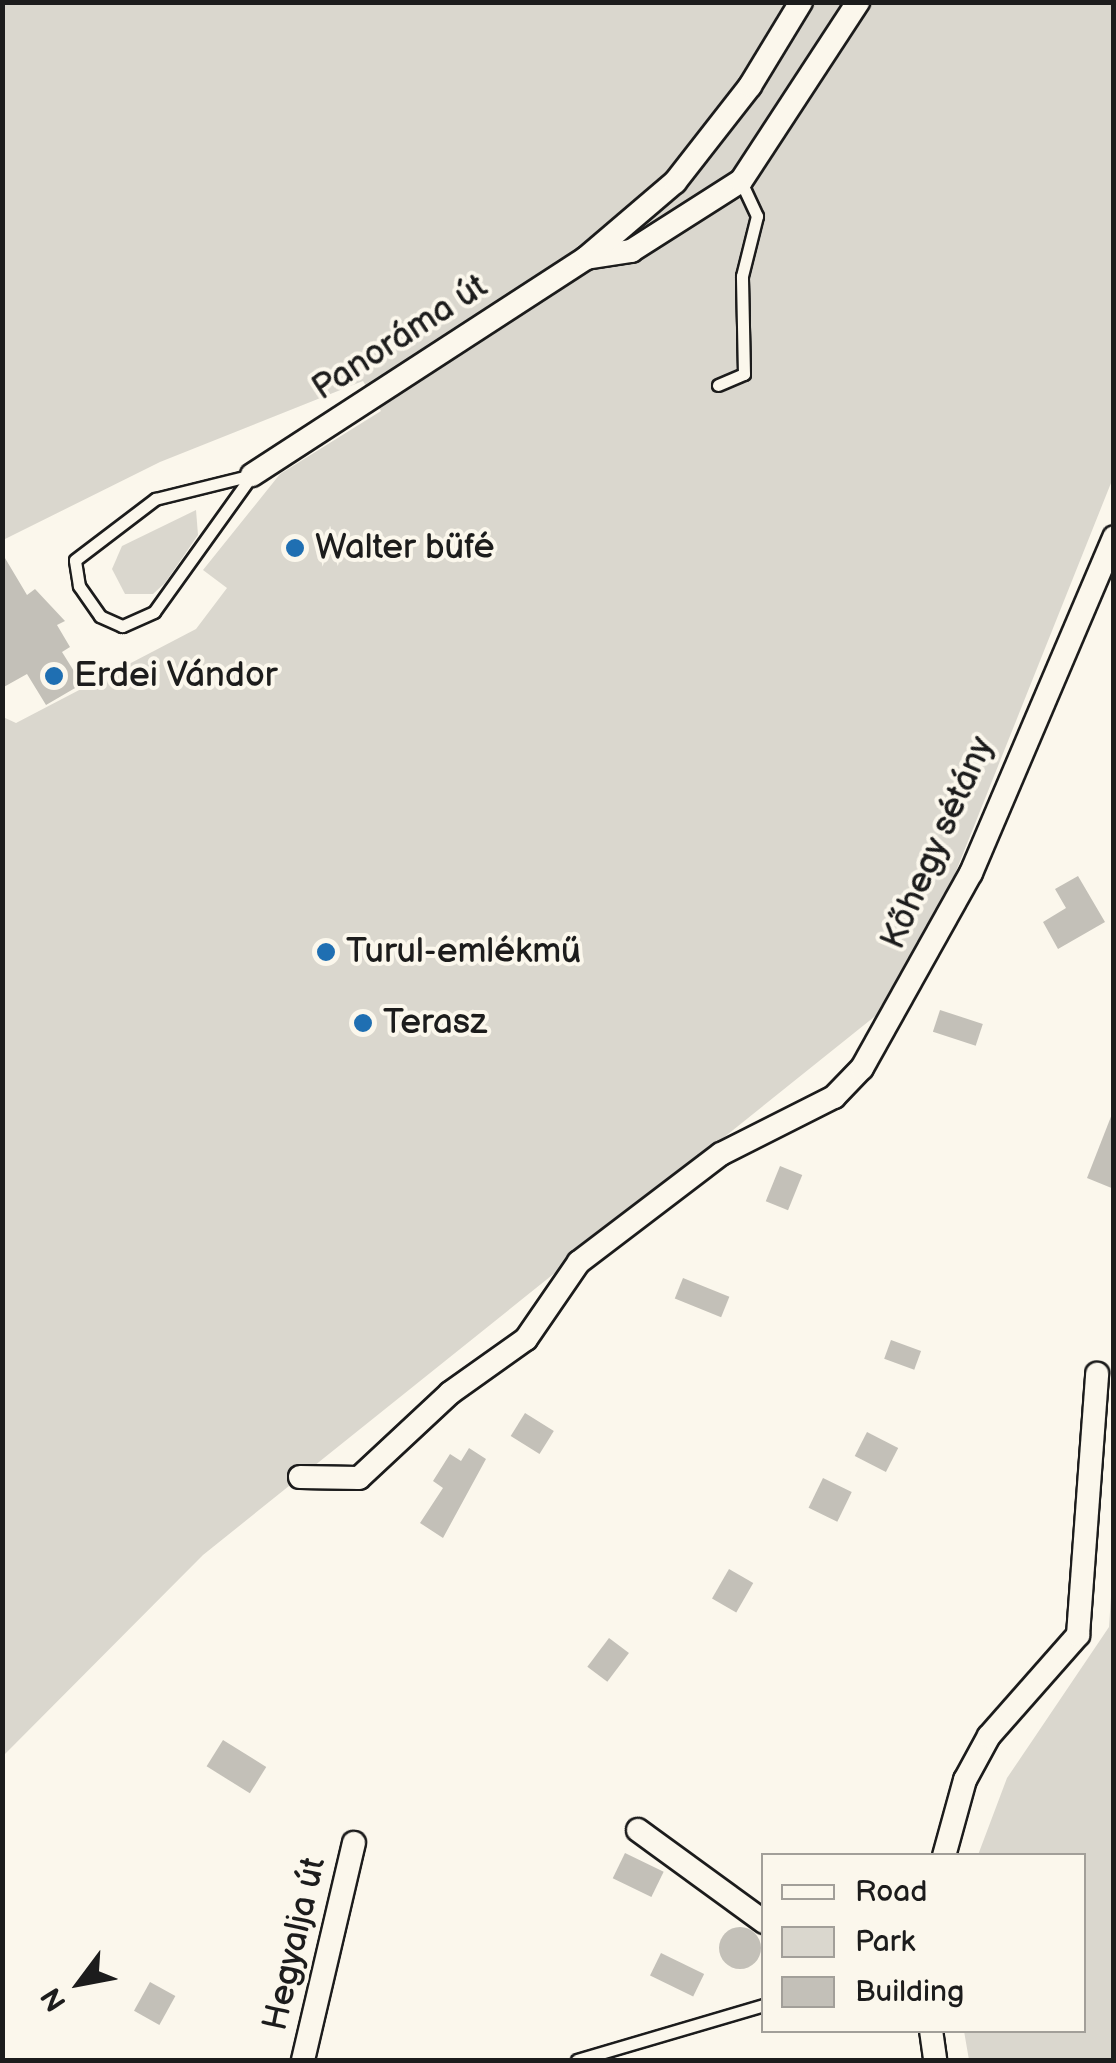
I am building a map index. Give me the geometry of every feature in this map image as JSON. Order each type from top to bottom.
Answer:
[{"type":"street","name":"Panoráma út","points":[[252,475],[586,258],[676,182],[750,86],[801,2]]},
{"type":"street","name":"Panoráma út","points":[[586,258],[630,251],[741,181],[858,2]]},
{"type":"street","name":"Kőhegy sétány","points":[[300,1477],[359,1478],[450,1393],[526,1339],[578,1262],[721,1154],[834,1096],[862,1068],[971,873],[1114,536]]},
{"type":"street","points":[[945,1853],[965,1780],[989,1736],[1078,1634],[1097,1374]]},
{"type":"street","points":[[638,1830],[761,1920]]},
{"type":"street","name":"Hegyalja út","points":[[304,2060],[354,1844]]},
{"type":"street","points":[[931,2033],[935,2060]]},
{"type":"lane","points":[[718,385],[744,374],[742,276],[757,216],[741,181]]},
{"type":"lane","points":[[252,475],[154,612],[129,626],[100,616],[79,586],[75,560],[155,498],[252,475]]},
{"type":"lane","points":[[577,2060],[761,2005]]},
{"type":"green space","points":[[3,3],[1113,3],[1113,478],[909,989],[203,1555],[3,1756],[3,717],[16,723],[196,629],[227,588],[203,570],[280,474],[381,411],[363,381],[160,462],[3,540]]},
{"type":"green space","points":[[196,510],[198,535],[165,583],[153,594],[125,594],[112,569],[122,546]]},
{"type":"green space","points":[[1113,1566],[1113,2060],[969,2060],[964,2033],[1086,2033],[1086,1853],[979,1853],[1007,1778],[1109,1627]]},
{"type":"building","points":[[2,553],[27,595],[35,589],[65,621],[57,625],[70,647],[62,652],[82,684],[46,705],[27,674],[2,688]]},
{"type":"building","points":[[1078,876],[1105,922],[1058,949],[1043,922],[1066,908],[1055,889]]},
{"type":"building","points":[[940,1010],[983,1024],[976,1046],[933,1032]]},
{"type":"building","points":[[1114,1114],[1114,1189],[1087,1178]]},
{"type":"building","points":[[780,1166],[802,1175],[788,1210],[766,1201]]},
{"type":"building","points":[[683,1278],[729,1297],[721,1317],[675,1298]]},
{"type":"building","points":[[891,1340],[921,1351],[914,1370],[884,1359]]},
{"type":"building","points":[[525,1413],[554,1431],[540,1454],[511,1436]]},
{"type":"building","points":[[867,1432],[898,1448],[886,1472],[855,1456]]},
{"type":"building","points":[[469,1448],[486,1459],[443,1538],[420,1523],[443,1488],[433,1481],[450,1454],[461,1461]]},
{"type":"building","points":[[823,1478],[852,1492],[837,1522],[809,1508]]},
{"type":"building","points":[[729,1569],[753,1583],[736,1612],[712,1598]]},
{"type":"building","points":[[609,1638],[629,1653],[607,1682],[587,1667]]},
{"type":"building","points":[[223,1740],[266,1767],[250,1793],[207,1766]]},
{"type":"building","points":[[625,1853],[664,1872],[651,1897],[613,1878]]},
{"type":"building","points":[[740,1927],[755,1933],[761,1948],[755,1963],[740,1969],[725,1963],[719,1948],[725,1933]]},
{"type":"building","points":[[661,1953],[704,1974],[693,1997],[650,1975]]},
{"type":"building","points":[[150,1982],[175,1996],[159,2025],[134,2011]]},
{"type":"place","name":"Walter büfé","points":[[295,548]]},
{"type":"place","name":"Erdei Vándor","points":[[54,676]]},
{"type":"place","name":"Turul-emlékmű","points":[[326,952]]},
{"type":"place","name":"Terasz","points":[[363,1023]]}]
